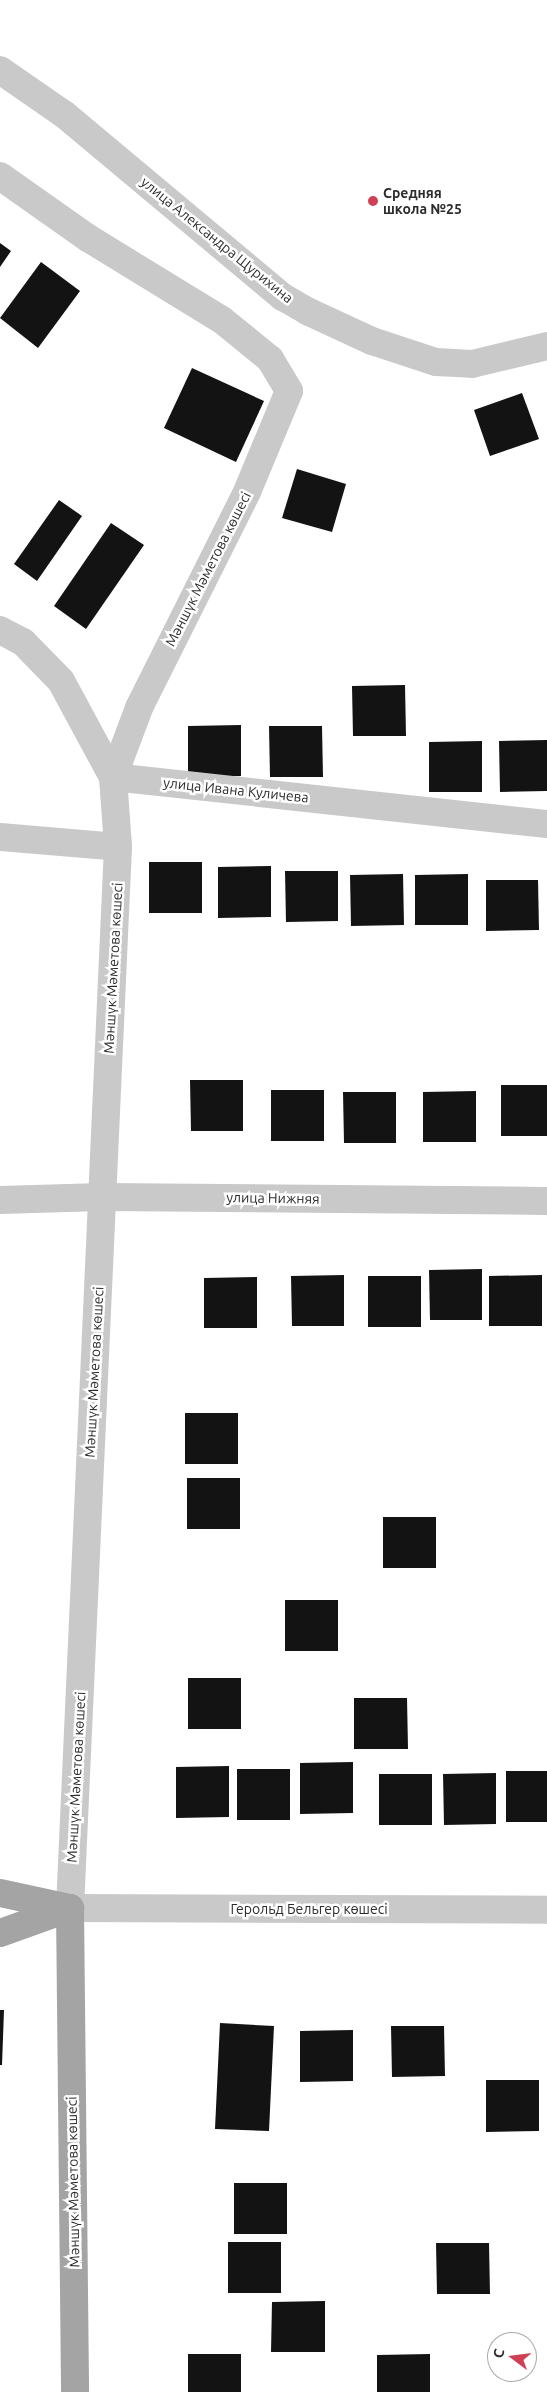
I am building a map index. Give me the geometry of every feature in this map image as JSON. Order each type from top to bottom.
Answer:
[{"type":"main road","name":"Герольд Бельгер көшесі","points":[[0,1893],[70,1908]]},
{"type":"main road","name":"Герольд Бельгер көшесі","points":[[0,1933],[70,1908]]},
{"type":"main road","name":"Мәншүк Мәметова көшесі","points":[[70,1908],[75,2392]]},
{"type":"street","name":"улица Александра Щурихина","points":[[0,70],[65,115],[284,297],[308,311],[372,341],[436,362],[472,364],[547,346]]},
{"type":"street","name":"Мәншүк Мәметова көшесі","points":[[0,176],[88,238],[222,320],[270,359],[289,391],[247,492],[139,708],[112,777],[118,847],[70,1908]]},
{"type":"street","points":[[0,630],[23,642],[61,681],[112,777]]},
{"type":"street","name":"улица Ивана Куличева","points":[[112,777],[547,824]]},
{"type":"street","points":[[0,837],[118,847]]},
{"type":"street","name":"улица Нижняя","points":[[0,1200],[102,1197],[547,1201]]},
{"type":"street","name":"Герольд Бельгер көшесі","points":[[70,1908],[547,1910]]},
{"type":"building","points":[[0,243],[11,251],[0,267]]},
{"type":"building","points":[[41,262],[80,291],[38,348],[0,318]]},
{"type":"building","points":[[192,368],[264,401],[236,462],[164,428]]},
{"type":"building","points":[[522,393],[539,439],[490,456],[474,410]]},
{"type":"building","points":[[297,469],[346,484],[332,532],[282,518]]},
{"type":"building","points":[[59,500],[82,516],[37,581],[14,564]]},
{"type":"building","points":[[111,523],[144,545],[86,629],[54,606]]},
{"type":"building","points":[[405,685],[406,736],[353,736],[352,686]]},
{"type":"building","points":[[241,725],[241,776],[188,777],[188,726]]},
{"type":"building","points":[[269,726],[322,726],[323,777],[270,777]]},
{"type":"building","points":[[547,740],[547,791],[500,792],[499,741]]},
{"type":"building","points":[[482,741],[482,792],[429,792],[429,742]]},
{"type":"building","points":[[149,862],[202,862],[202,913],[149,913]]},
{"type":"building","points":[[271,866],[271,917],[218,918],[218,867]]},
{"type":"building","points":[[285,871],[338,871],[338,921],[286,922]]},
{"type":"building","points":[[403,874],[404,925],[351,926],[350,875]]},
{"type":"building","points":[[468,874],[468,925],[415,925],[415,875]]},
{"type":"building","points":[[486,880],[538,880],[539,930],[486,931]]},
{"type":"building","points":[[190,1080],[243,1080],[243,1131],[191,1131]]},
{"type":"building","points":[[501,1085],[547,1085],[547,1136],[501,1136]]},
{"type":"building","points":[[271,1090],[324,1090],[324,1141],[271,1141]]},
{"type":"building","points":[[476,1091],[476,1142],[423,1142],[423,1092]]},
{"type":"building","points":[[343,1092],[396,1092],[396,1143],[344,1143]]},
{"type":"building","points":[[482,1269],[482,1320],[430,1320],[429,1270]]},
{"type":"building","points":[[344,1275],[344,1326],[292,1326],[291,1276]]},
{"type":"building","points":[[542,1275],[542,1326],[489,1326],[489,1276]]},
{"type":"building","points":[[368,1276],[421,1276],[421,1327],[368,1327]]},
{"type":"building","points":[[257,1277],[257,1328],[204,1328],[204,1278]]},
{"type":"building","points":[[185,1413],[238,1413],[238,1464],[185,1464]]},
{"type":"building","points":[[187,1478],[240,1478],[240,1529],[187,1529]]},
{"type":"building","points":[[383,1517],[436,1517],[436,1568],[383,1568]]},
{"type":"building","points":[[285,1600],[338,1600],[338,1651],[285,1651]]},
{"type":"building","points":[[188,1678],[241,1678],[241,1729],[188,1729]]},
{"type":"building","points":[[354,1698],[407,1698],[408,1749],[354,1749]]},
{"type":"building","points":[[353,1762],[353,1813],[300,1814],[300,1763]]},
{"type":"building","points":[[229,1766],[229,1817],[176,1818],[176,1767]]},
{"type":"building","points":[[237,1769],[290,1769],[290,1820],[237,1820]]},
{"type":"building","points":[[506,1771],[547,1771],[547,1822],[506,1822]]},
{"type":"building","points":[[496,1773],[496,1824],[444,1825],[443,1774]]},
{"type":"building","points":[[379,1774],[432,1774],[432,1825],[379,1825]]},
{"type":"building","points":[[0,2010],[4,2010],[2,2065],[0,2065]]},
{"type":"building","points":[[220,2023],[274,2026],[269,2131],[215,2129]]},
{"type":"building","points":[[391,2026],[444,2026],[445,2076],[392,2077]]},
{"type":"building","points":[[353,2030],[353,2081],[300,2082],[300,2031]]},
{"type":"building","points":[[486,2080],[539,2080],[539,2131],[486,2132]]},
{"type":"building","points":[[234,2183],[287,2183],[287,2234],[234,2234]]},
{"type":"building","points":[[228,2242],[281,2242],[281,2293],[228,2293]]},
{"type":"building","points":[[436,2243],[489,2243],[490,2294],[437,2294]]},
{"type":"building","points":[[325,2301],[325,2352],[271,2352],[272,2302]]},
{"type":"building","points":[[188,2354],[241,2354],[241,2392],[188,2392]]},
{"type":"building","points":[[430,2354],[430,2392],[377,2392],[377,2355]]},
{"type":"place","name":"Средняя школа №25","points":[[373,201]]}]
